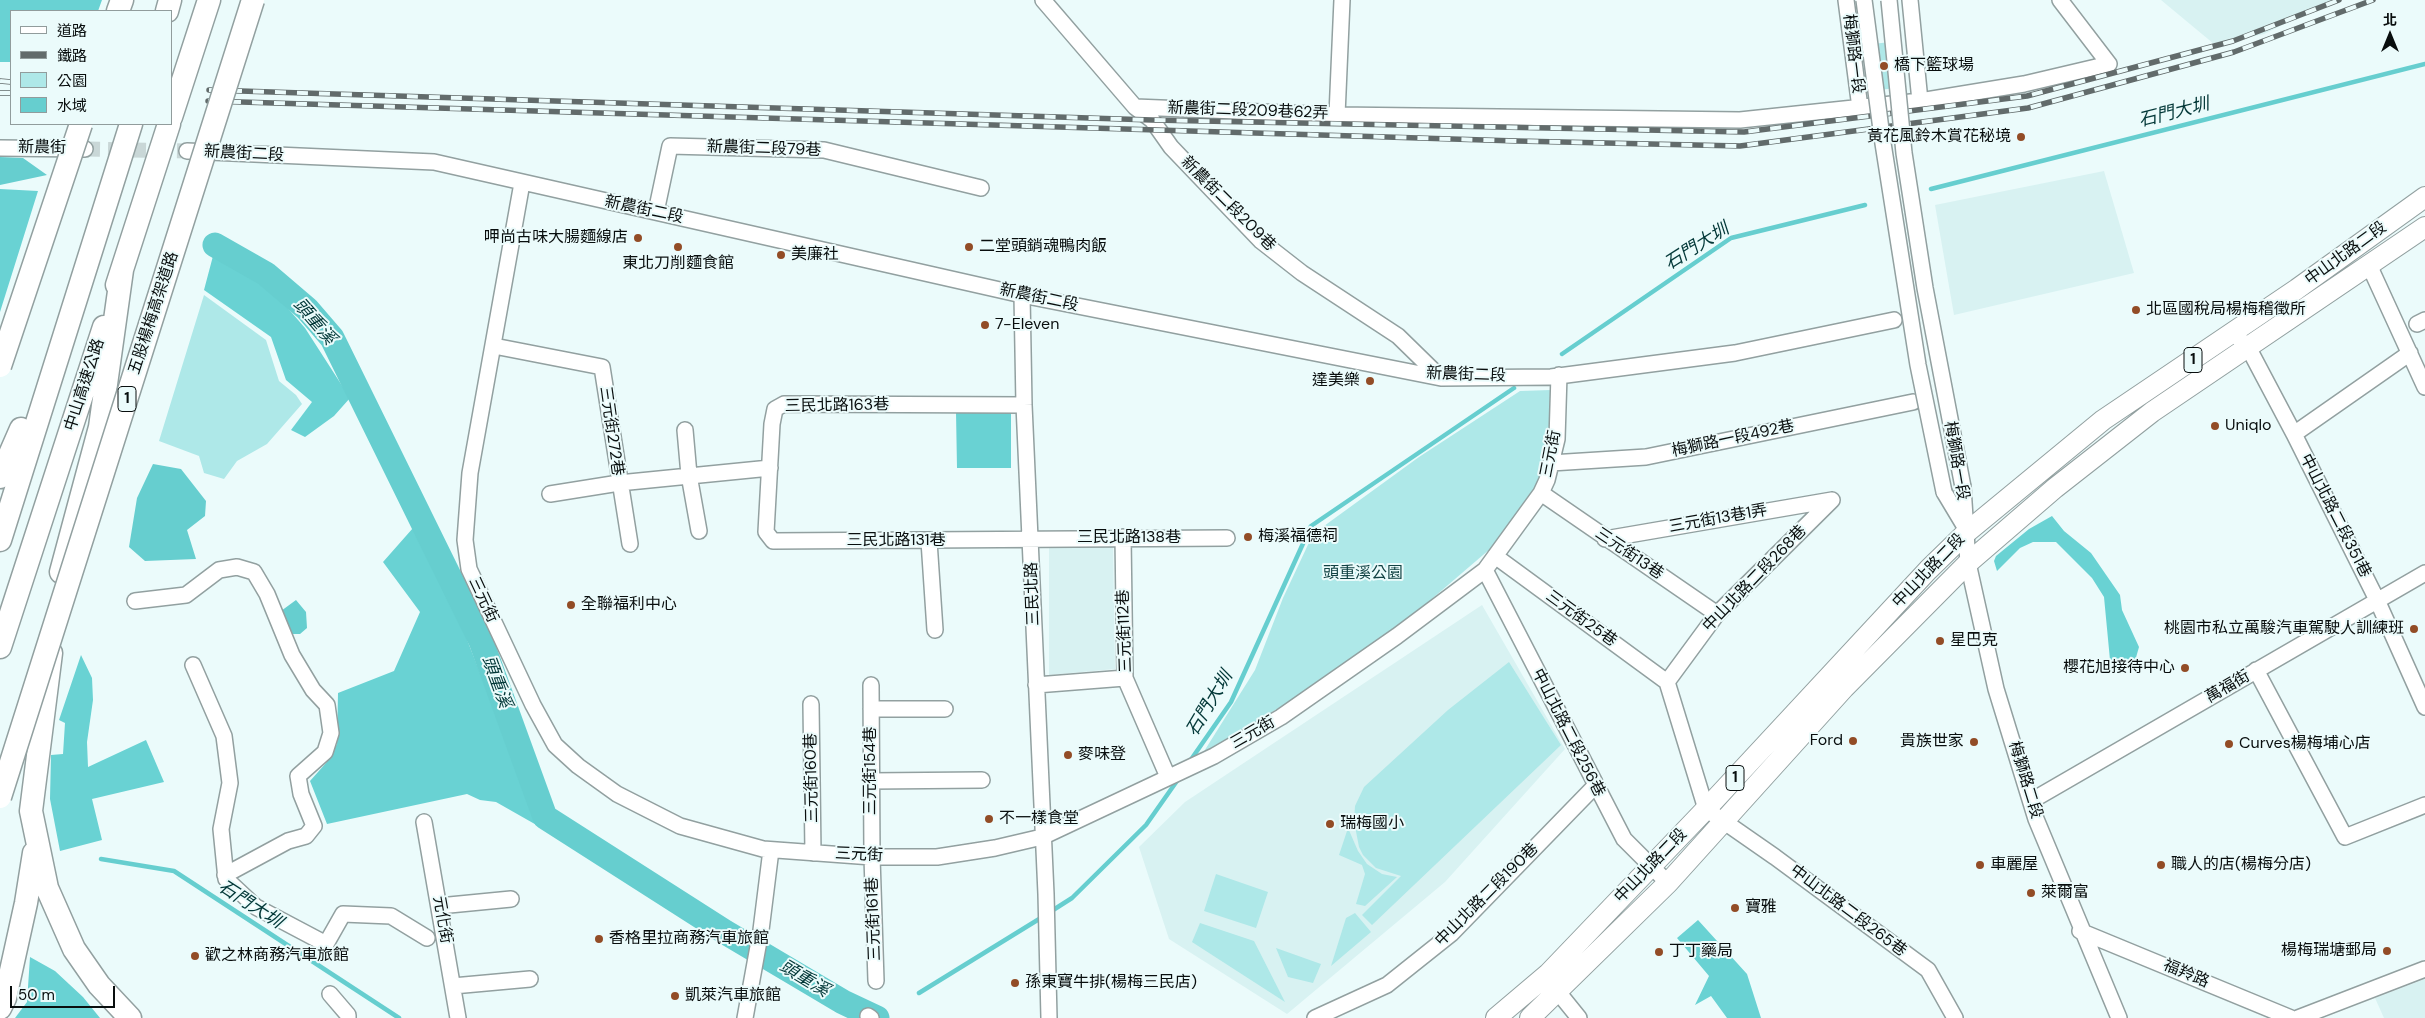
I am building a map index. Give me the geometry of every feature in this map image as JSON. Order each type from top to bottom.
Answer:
[{"type":"highway","points":[[172,114],[209,0]]},
{"type":"highway","name":"五股楊梅高架道路","points":[[0,797],[252,0]]},
{"type":"highway","points":[[0,366],[81,125]]},
{"type":"highway","points":[[0,540],[62,336],[131,125]]},
{"type":"highway","name":"中山高速公路","points":[[0,647],[169,125]]},
{"type":"highway","points":[[0,1008],[5,998],[37,871],[36,839],[31,811],[60,576],[100,427],[122,270]]},
{"type":"highway","points":[[0,477],[62,336]]},
{"type":"highway","points":[[37,871],[74,949],[99,985],[130,1018]]},
{"type":"main road","name":"中山北路二段","points":[[1496,1018],[1548,974],[1706,809],[1928,570],[1968,532],[2103,420],[2233,333],[2425,197]]},
{"type":"main road","name":"中山北路二段","points":[[1530,1018],[1668,883],[1844,688],[1968,563],[2055,488],[2152,412],[2425,227]]},
{"type":"street","name":"新農街二段209巷","points":[[1043,0],[1135,107],[1152,120],[1170,147],[1261,241],[1302,273],[1398,336],[1441,378]]},
{"type":"street","name":"新農街二段209巷62弄","points":[[1135,107],[1337,115],[1342,0]]},
{"type":"street","name":"梅獅路一段","points":[[1846,0],[1860,108]]},
{"type":"street","name":"梅獅路一段","points":[[1864,0],[1882,137],[1918,365],[1944,492],[1968,532]]},
{"type":"street","name":"梅獅路一段","points":[[1890,0],[1904,153],[1925,288],[1963,487],[1968,532]]},
{"type":"street","points":[[1910,0],[1920,101]]},
{"type":"street","points":[[1337,115],[1740,120],[1920,101],[2024,84],[2109,64],[2060,0]]},
{"type":"street","name":"新農街二段79巷","points":[[656,212],[670,146],[824,150],[981,188]]},
{"type":"street","name":"新農街","points":[[0,148],[85,149]]},
{"type":"street","name":"新農街二段","points":[[187,151],[434,162],[1022,295],[1441,378],[1559,375],[1735,354],[1894,320]]},
{"type":"street","name":"三元街","points":[[522,183],[470,473],[465,540],[469,569],[533,705],[555,744],[578,766],[617,794],[680,826],[771,850],[872,857],[937,857],[995,848],[1042,837],[1214,756],[1281,717],[1397,636],[1485,570],[1541,493],[1557,439],[1559,375]]},
{"type":"street","points":[[2369,265],[2425,387]]},
{"type":"street","name":"三民北路","points":[[1022,295],[1024,405],[1046,894],[1049,1018]]},
{"type":"street","name":"中山北路二段351巷","points":[[2233,333],[2248,347],[2294,434],[2377,600],[2425,707]]},
{"type":"street","name":"三元街272巷","points":[[494,346],[602,367],[630,544]]},
{"type":"street","points":[[2294,434],[2410,353]]},
{"type":"street","name":"梅獅路一段492巷","points":[[1551,463],[1646,457],[1913,402]]},
{"type":"street","name":"三民北路163巷","points":[[766,532],[775,408],[784,404],[1024,405]]},
{"type":"street","points":[[684,430],[688,475],[699,531]]},
{"type":"street","points":[[550,494],[619,483],[770,468]]},
{"type":"street","name":"三元街13巷","points":[[1541,493],[1717,614]]},
{"type":"street","name":"三元街13巷1弄","points":[[1605,538],[1832,500]]},
{"type":"street","name":"中山北路二段268巷","points":[[1667,682],[1717,614],[1832,500]]},
{"type":"street","name":"三民北路131巷","points":[[766,532],[773,541],[1030,539]]},
{"type":"street","name":"梅獅路二段","points":[[1968,532],[1968,563],[1996,689],[2032,801],[2036,820],[2118,1018]]},
{"type":"street","name":"三民北路138巷","points":[[1030,539],[1123,537],[1227,538]]},
{"type":"street","name":"三元街112巷","points":[[1123,537],[1125,678],[1172,775]]},
{"type":"street","points":[[929,541],[935,630]]},
{"type":"street","name":"三元街25巷","points":[[1495,556],[1667,682]]},
{"type":"street","points":[[135,601],[186,595],[219,570],[237,567],[254,572],[267,594],[292,655],[313,690],[327,705],[331,733],[325,752],[298,776],[301,794],[314,826],[306,836],[288,841],[225,875]]},
{"type":"street","name":"中山北路二段256巷","points":[[1485,570],[1624,839],[1668,883]]},
{"type":"street","name":"萬福街","points":[[2032,801],[2425,574]]},
{"type":"street","points":[[192,665],[224,736],[230,783],[221,829],[226,879],[256,907],[326,944],[342,914],[391,916],[427,938]]},
{"type":"street","points":[[2256,670],[2345,837],[2425,805]]},
{"type":"street","points":[[1036,685],[1125,678]]},
{"type":"street","points":[[1667,682],[1706,809],[1723,822]]},
{"type":"street","name":"三元街154巷","points":[[871,685],[872,857]]},
{"type":"street","name":"三元街160巷","points":[[811,704],[813,853]]},
{"type":"street","points":[[871,709],[944,709]]},
{"type":"street","points":[[871,781],[982,780]]},
{"type":"street","name":"中山北路二段190巷","points":[[1315,1018],[1387,985],[1451,934],[1596,786]]},
{"type":"street","name":"元化街","points":[[424,822],[458,1018]]},
{"type":"street","name":"中山北路二段265巷","points":[[1723,822],[1775,857],[1928,970],[1955,1018]]},
{"type":"street","points":[[745,1018],[761,930],[771,850]]},
{"type":"street","name":"三元街161巷","points":[[872,857],[876,981]]},
{"type":"street","points":[[439,906],[511,899]]},
{"type":"street","name":"福羚路","points":[[2080,930],[2291,1018]]},
{"type":"street","points":[[2298,1018],[2425,969]]},
{"type":"street","points":[[453,986],[530,979]]},
{"type":"street","points":[[1558,992],[1579,1018]]},
{"type":"street","points":[[330,994],[350,1017]]},
{"type":"shaded area","points":[[0,0],[102,0],[98,10],[10,10],[10,62],[0,62]]},
{"type":"shaded area","points":[[2161,0],[2333,0],[2264,34],[2214,44]]},
{"type":"shaded area","points":[[2104,171],[2134,273],[1954,315],[1935,205]]},
{"type":"shaded area","points":[[0,189],[38,191],[0,312]]},
{"type":"shaded area","points":[[213,256],[273,291],[305,328],[350,398],[334,416],[305,437],[291,430],[312,402],[286,380],[271,337],[204,290]]},
{"type":"shaded area","points":[[1011,411],[1011,468],[957,468],[956,412]]},
{"type":"shaded area","points":[[2052,516],[2064,531],[2091,553],[2120,595],[2122,610],[2139,647],[2135,661],[2118,668],[2110,660],[2104,597],[2092,578],[2056,542],[2033,542],[2020,548],[1997,571],[1994,561],[1996,556],[2029,529]]},
{"type":"shaded area","points":[[413,528],[459,619],[540,827],[496,802],[480,800],[467,794],[327,824],[310,781],[326,763],[337,744],[338,693],[394,671],[420,612],[383,562]]},
{"type":"shaded area","points":[[1049,546],[1113,546],[1115,669],[1049,675]]},
{"type":"shaded area","name":"瑞梅國小","points":[[1482,605],[1565,749],[1445,882],[1287,1014],[1169,939],[1139,847],[1185,802]]},
{"type":"shaded area","points":[[81,655],[92,678],[93,700],[87,742],[88,767],[146,740],[164,782],[92,799],[102,840],[60,851],[50,799],[51,755],[63,754],[65,723],[59,720]]},
{"type":"shaded area","points":[[1698,920],[1747,974],[1761,1018],[1727,1018],[1711,996],[1695,1005],[1709,976],[1677,938]]},
{"type":"shaded area","points":[[30,957],[55,971],[83,997],[100,1018],[15,1018],[27,1002]]},
{"type":"shaded area","points":[[2425,979],[2425,1018],[2384,1018],[2375,998]]},
{"type":"green space","name":"橋下籃球場","points":[[1899,41],[1905,87],[1870,91],[1864,45]]},
{"type":"green space","points":[[204,295],[266,340],[279,381],[296,395],[302,404],[267,444],[237,461],[224,479],[204,473],[199,456],[159,441]]},
{"type":"green space","name":"頭重溪公園","points":[[1551,390],[1550,457],[1530,498],[1497,543],[1406,621],[1324,681],[1203,753],[1255,670],[1283,598],[1313,534],[1419,457],[1520,391]]},
{"type":"green space","points":[[1509,662],[1561,745],[1372,925],[1362,915],[1401,876],[1376,868],[1363,855],[1359,847],[1354,821],[1355,806],[1364,787],[1448,710]]},
{"type":"green space","points":[[1348,828],[1358,851],[1367,864],[1382,874],[1397,877],[1365,906],[1356,904],[1365,874],[1362,865],[1339,855]]},
{"type":"green space","points":[[1216,874],[1268,892],[1256,928],[1204,911]]},
{"type":"green space","points":[[1355,913],[1371,932],[1331,966],[1346,918]]},
{"type":"green space","points":[[1200,923],[1254,941],[1285,1002],[1192,942]]},
{"type":"green space","points":[[1276,948],[1321,964],[1313,983],[1288,977]]},
{"type":"water","points":[[0,157],[23,158],[47,175],[0,185]]},
{"type":"water","points":[[153,464],[181,469],[206,501],[205,516],[187,530],[196,559],[145,561],[129,547],[137,498]]},
{"type":"water","points":[[296,600],[306,612],[307,628],[300,634],[290,634],[281,611]]},
{"type":"waterway","name":"石門大圳","points":[[1931,189],[2425,64]]},
{"type":"waterway","name":"石門大圳","points":[[1562,354],[1731,238],[1865,205]]},
{"type":"waterway","name":"頭重溪","points":[[215,245],[266,274],[307,309],[332,338],[481,641],[545,817],[725,932],[843,1002],[877,1018]]},
{"type":"waterway","name":"石門大圳","points":[[1190,761],[1231,702],[1311,526],[1514,388]]},
{"type":"waterway","name":"石門大圳","points":[[1050,912],[1072,898],[1146,825],[1179,778]]},
{"type":"waterway","name":"石門大圳","points":[[101,859],[174,871],[399,1018]]},
{"type":"waterway","name":"石門大圳","points":[[919,993],[1044,916]]},
{"type":"tunnel","points":[[85,149],[187,151]]},
{"type":"railway","points":[[209,90],[1152,120],[1744,132],[2027,96],[2233,41],[2339,0]]},
{"type":"railway","points":[[208,101],[1517,141],[1740,146],[2028,108],[2234,52],[2373,0]]},
{"type":"railway","points":[[0,81],[10,82]]},
{"type":"railway","points":[[0,93],[10,93]]},
{"type":"place","name":"橋下籃球場","points":[[1884,66]]},
{"type":"place","name":"黃花風鈴木賞花秘境","points":[[2021,137]]},
{"type":"place","name":"呷尚古味大腸麵線店","points":[[638,238]]},
{"type":"place","name":"東北刀削麵食館","points":[[678,247]]},
{"type":"place","name":"二堂頭銷魂鴨肉飯","points":[[969,247]]},
{"type":"place","name":"美廉社","points":[[781,255]]},
{"type":"place","name":"北區國稅局楊梅稽徵所","points":[[2136,310]]},
{"type":"place","name":"7-Eleven","points":[[985,325]]},
{"type":"place","name":"達美樂","points":[[1370,381]]},
{"type":"place","name":"Uniqlo","points":[[2215,426]]},
{"type":"place","name":"梅溪福德祠","points":[[1248,537]]},
{"type":"place","name":"全聯福利中心","points":[[571,605]]},
{"type":"place","name":"桃園市私立萬駿汽車駕駛人訓練班","points":[[2414,629]]},
{"type":"place","name":"星巴克","points":[[1940,641]]},
{"type":"place","name":"櫻花旭接待中心","points":[[2185,668]]},
{"type":"place","name":"Ford","points":[[1853,741]]},
{"type":"place","name":"貴族世家","points":[[1974,742]]},
{"type":"place","name":"Curves楊梅埔心店","points":[[2229,744]]},
{"type":"place","name":"麥味登","points":[[1068,755]]},
{"type":"place","name":"不一樣食堂","points":[[989,819]]},
{"type":"place","name":"瑞梅國小","points":[[1330,824]]},
{"type":"place","name":"車麗屋","points":[[1980,865]]},
{"type":"place","name":"職人的店(楊梅分店)","points":[[2161,865]]},
{"type":"place","name":"萊爾富","points":[[2031,893]]},
{"type":"place","name":"寶雅","points":[[1735,908]]},
{"type":"place","name":"香格里拉商務汽車旅館","points":[[599,939]]},
{"type":"place","name":"楊梅瑞塘郵局","points":[[2387,951]]},
{"type":"place","name":"丁丁藥局","points":[[1659,952]]},
{"type":"place","name":"歡之林商務汽車旅館","points":[[195,956]]},
{"type":"place","name":"孫東寶牛排(楊梅三民店)","points":[[1015,983]]},
{"type":"place","name":"凱萊汽車旅館","points":[[675,996]]}]
